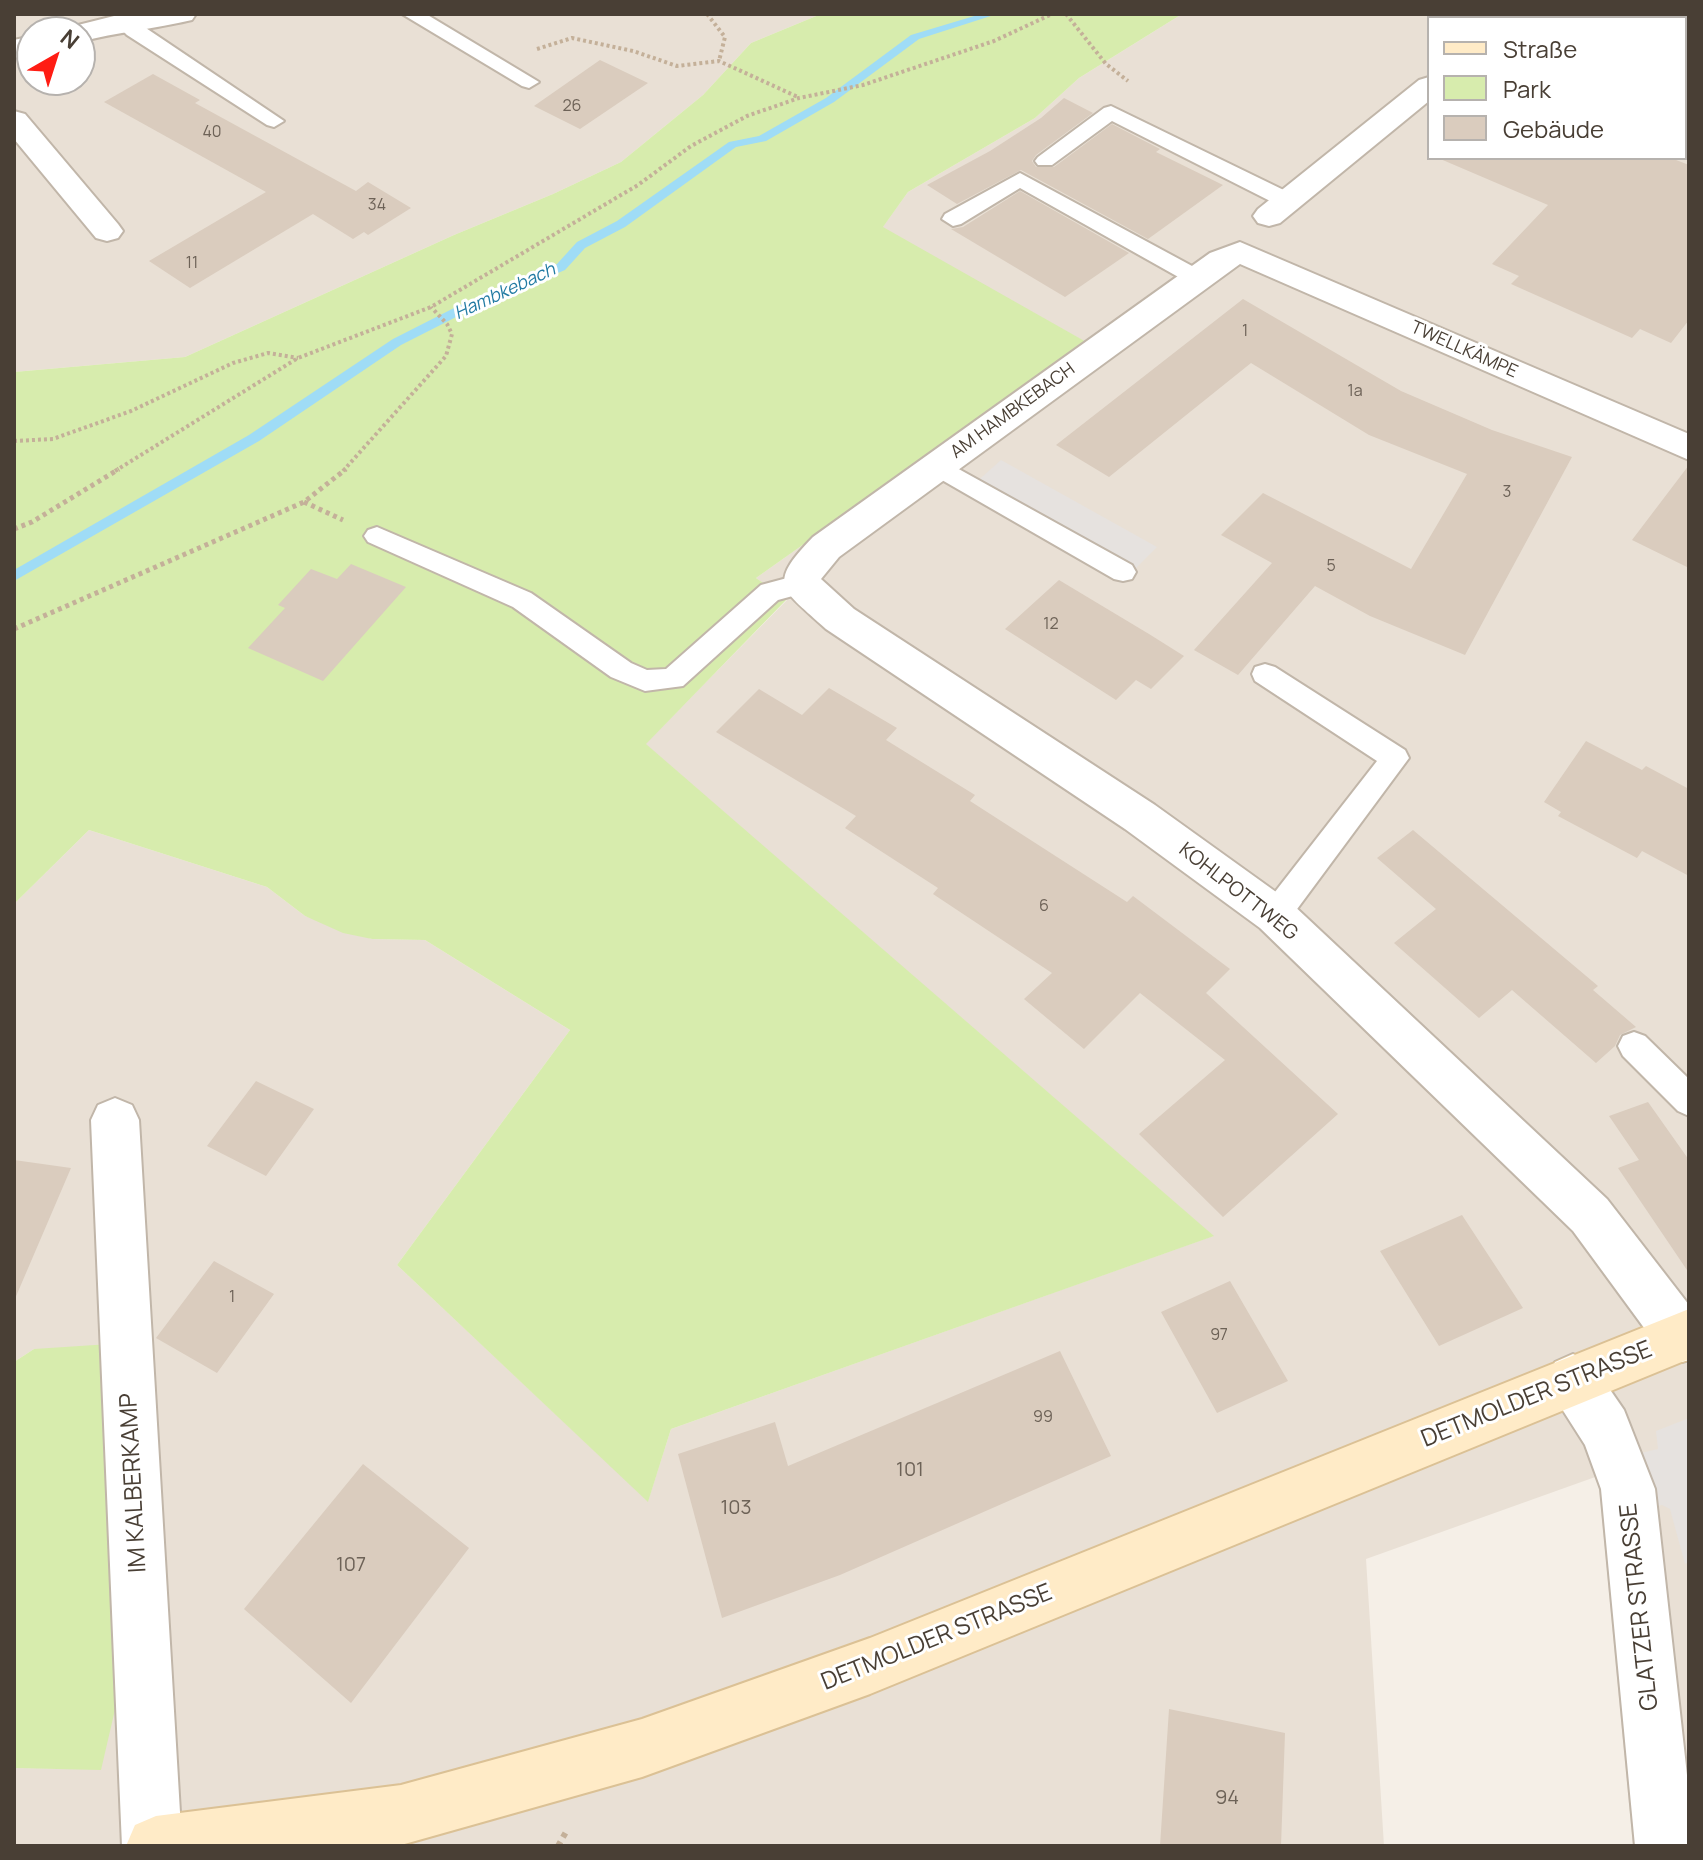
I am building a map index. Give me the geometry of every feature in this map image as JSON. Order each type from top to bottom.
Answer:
[{"type":"main road","name":"DETMOLDER STRASSE","points":[[154,1846],[401,1815],[642,1748],[870,1666],[1685,1335]]},
{"type":"street","points":[[96,29],[182,14]]},
{"type":"street","points":[[1279,208],[1427,88]]},
{"type":"street","points":[[14,120],[107,231]]},
{"type":"street","name":"AM HAMBKEBACH","points":[[802,584],[803,571],[826,547],[1221,260],[1240,252]]},
{"type":"street","name":"TWELLKÄMPE","points":[[1240,252],[1689,448]]},
{"type":"street","name":"KOHLPOTTWEG","points":[[802,584],[840,619],[1140,817],[1275,915],[1590,1215],[1685,1335]]},
{"type":"street","name":"IM KALBERKAMP","points":[[115,1120],[154,1846]]},
{"type":"street","name":"GLATZER STRASSE","points":[[1573,1380],[1605,1429],[1628,1489],[1665,1846]]},
{"type":"lane","points":[[412,14],[529,82]]},
{"type":"lane","points":[[124,22],[274,121]]},
{"type":"lane","points":[[1045,161],[1111,112],[1279,208]]},
{"type":"lane","points":[[953,219],[1020,179],[1197,278]]},
{"type":"lane","points":[[937,466],[1123,572]]},
{"type":"lane","points":[[377,536],[522,600],[621,670],[645,681],[673,679],[770,592],[802,584]]},
{"type":"lane","points":[[1265,674],[1395,758],[1275,915]]},
{"type":"lane","points":[[1634,1046],[1689,1101]]},
{"type":"path","points":[[707,14],[725,37],[719,61]]},
{"type":"path","points":[[14,529],[32,522],[298,358],[431,307],[638,185],[691,146],[747,116],[821,92],[863,85],[994,41],[1052,14]]},
{"type":"path","points":[[501,67],[536,49],[572,38],[633,51],[677,66],[719,61],[799,98]]},
{"type":"path","points":[[14,629],[304,502],[349,466],[446,356],[454,341],[451,326],[431,307]]},
{"type":"path","points":[[14,441],[53,439],[131,411],[233,363],[268,353],[298,358]]},
{"type":"path","points":[[558,1846],[566,1832]]},
{"type":"shaded area","points":[[14,14],[821,14],[751,43],[703,95],[621,162],[185,357],[14,372]]},
{"type":"shaded area","points":[[1182,14],[1689,14],[1689,1846],[1633,1846],[1598,1476],[1366,1559],[1384,1846],[14,1846],[14,1768],[101,1769],[34,1349],[14,1362],[14,904],[89,830],[267,887],[305,916],[372,939],[425,940],[570,1030],[397,1265],[648,1501],[671,1429],[1213,1236],[645,744],[787,600],[756,578],[1087,343],[882,228],[908,192],[1035,118],[1079,78]]},
{"type":"shaded area","points":[[1001,460],[1157,547],[1121,583],[964,493]]},
{"type":"shaded area","points":[[1689,1418],[1689,1562],[1685,1564],[1670,1509],[1662,1505],[1645,1508],[1641,1453],[1658,1449],[1656,1431]]},
{"type":"green space","points":[[821,14],[1182,14],[1079,78],[1035,118],[908,192],[883,227],[1088,343],[756,578],[787,599],[646,744],[1214,1236],[671,1429],[648,1502],[397,1265],[570,1030],[425,940],[372,939],[343,933],[305,916],[267,887],[89,830],[14,904],[14,372],[185,357],[454,235],[553,194],[621,162],[703,95],[751,43]]},
{"type":"green space","points":[[110,1344],[117,1701],[101,1770],[14,1768],[14,1362],[34,1349]]},
{"type":"building","points":[[600,60],[648,83],[580,129],[534,106]]},
{"type":"building","points":[[153,74],[200,100],[195,103],[356,191],[368,182],[411,208],[368,235],[364,232],[353,239],[313,214],[190,288],[149,261],[266,192],[104,102]]},
{"type":"building","points":[[1064,98],[1093,113],[1036,155],[1032,161],[1036,167],[1054,167],[1112,124],[1160,149],[1156,152],[1223,185],[1148,239],[1021,170],[957,204],[927,185],[990,151],[1041,118]]},
{"type":"building","points":[[1443,160],[1676,160],[1689,165],[1689,320],[1671,343],[1640,329],[1632,338],[1511,284],[1519,276],[1492,264],[1548,205]]},
{"type":"building","points":[[1020,191],[1129,253],[1065,297],[951,229],[963,227]]},
{"type":"building","points":[[1243,299],[1401,391],[1492,430],[1572,457],[1465,655],[1370,616],[1315,586],[1238,675],[1194,650],[1272,563],[1221,535],[1263,493],[1411,569],[1467,474],[1369,435],[1251,363],[1109,477],[1056,445]]},
{"type":"building","points":[[1689,465],[1689,568],[1632,540]]},
{"type":"building","points":[[351,564],[406,587],[323,681],[248,648],[285,608],[278,605],[311,569],[337,579]]},
{"type":"building","points":[[1059,580],[1184,656],[1151,689],[1136,680],[1116,700],[1005,629]]},
{"type":"building","points":[[829,688],[897,728],[886,740],[975,795],[970,801],[1127,902],[1133,896],[1230,969],[1206,993],[1338,1114],[1223,1217],[1139,1134],[1225,1060],[1140,993],[1084,1049],[1024,999],[1052,973],[933,894],[938,888],[845,828],[856,816],[716,732],[759,689],[802,715]]},
{"type":"building","points":[[1586,741],[1642,770],[1646,766],[1689,789],[1689,876],[1642,851],[1637,858],[1558,816],[1561,812],[1544,802]]},
{"type":"building","points":[[1413,830],[1598,986],[1593,990],[1636,1027],[1620,1035],[1615,1046],[1596,1063],[1512,990],[1479,1018],[1394,943],[1436,909],[1377,858]]},
{"type":"building","points":[[256,1081],[314,1109],[266,1176],[207,1146]]},
{"type":"building","points":[[1648,1102],[1689,1160],[1689,1273],[1618,1168],[1639,1160],[1609,1116]]},
{"type":"building","points":[[14,1160],[71,1168],[14,1301]]},
{"type":"building","points":[[1462,1215],[1523,1308],[1439,1346],[1380,1251]]},
{"type":"building","points":[[214,1261],[274,1294],[217,1373],[156,1338]]},
{"type":"building","points":[[1230,1281],[1288,1381],[1217,1413],[1161,1312]]},
{"type":"building","points":[[1060,1351],[1111,1456],[840,1575],[722,1618],[678,1454],[775,1422],[788,1466]]},
{"type":"building","points":[[363,1464],[469,1548],[351,1703],[244,1609]]},
{"type":"building","points":[[1169,1709],[1285,1733],[1281,1846],[1160,1846]]},
{"type":"waterway","name":"Hambkebach","points":[[14,576],[254,438],[397,342],[462,309],[561,267],[581,245],[621,224],[733,144],[762,139],[830,100],[915,37],[992,14]]}]
